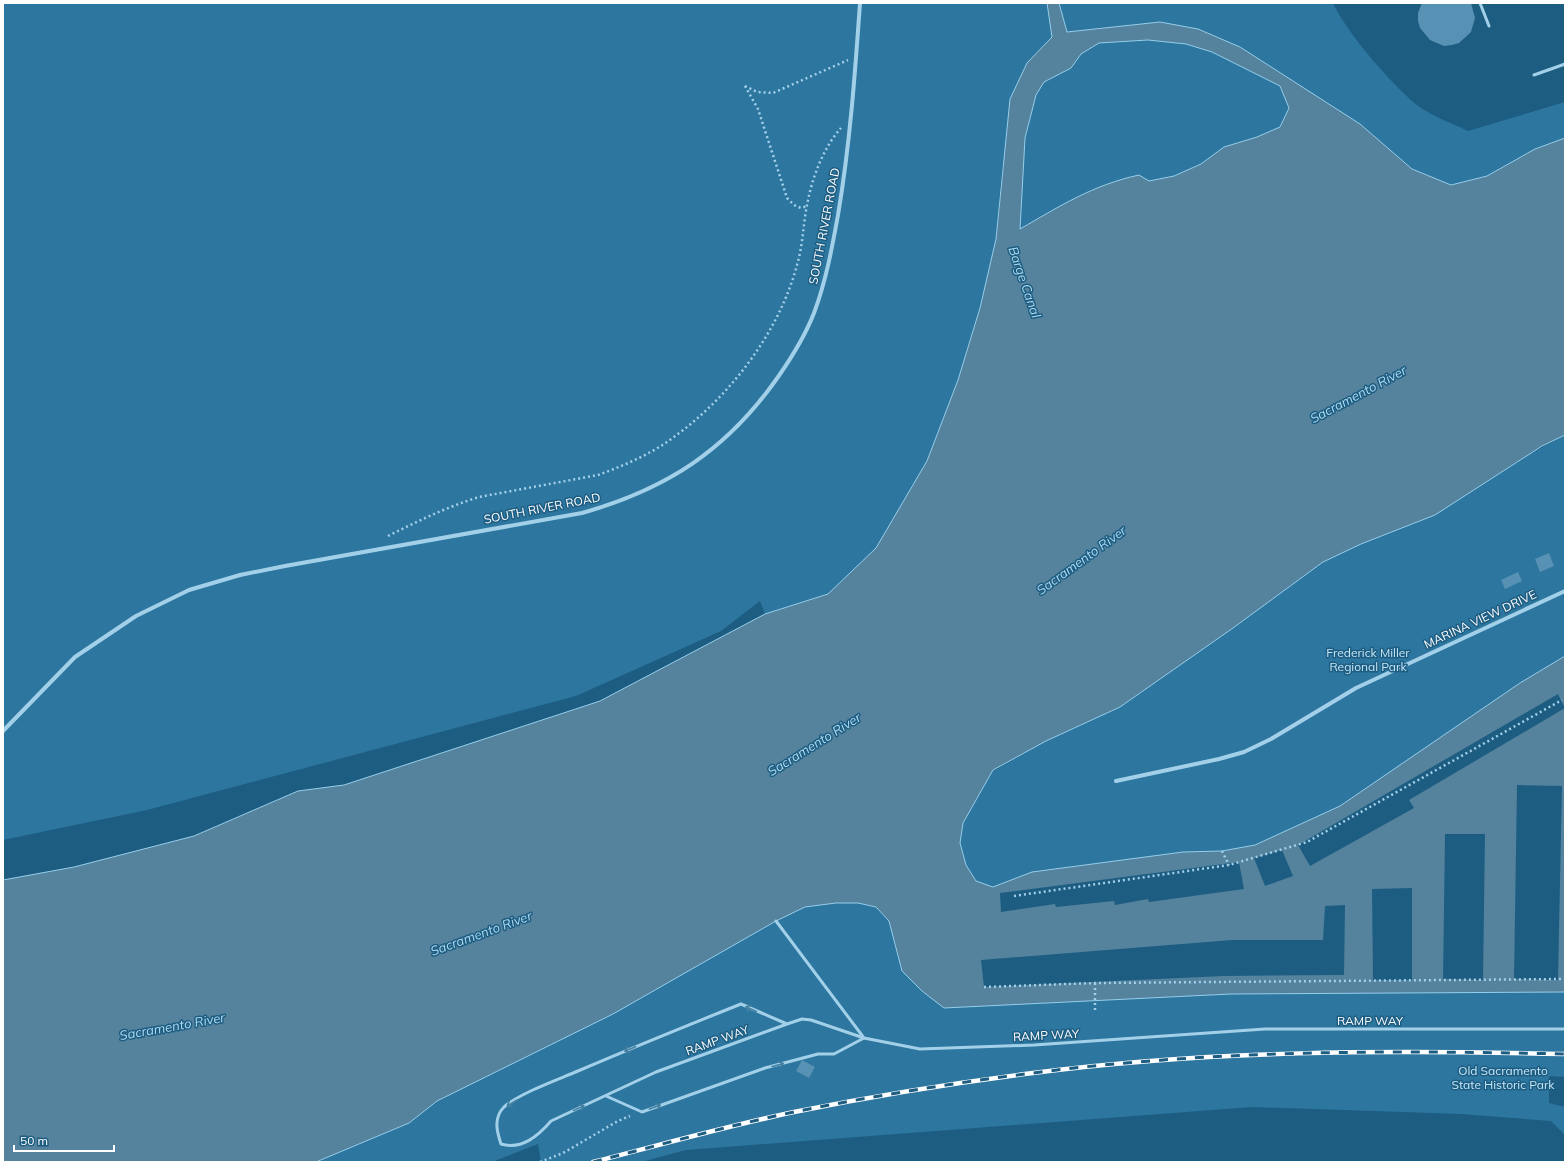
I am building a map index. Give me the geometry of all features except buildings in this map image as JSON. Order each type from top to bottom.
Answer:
[{"type":"street","name":"SOUTH RIVER ROAD","points":[[3,731],[75,657],[136,616],[189,590],[240,575],[285,566],[582,513],[612,504],[649,489],[689,466],[712,450],[743,423],[771,387],[800,342],[813,314],[829,264],[844,179],[852,115],[860,3]]},
{"type":"street","name":"MARINA VIEW DRIVE","points":[[1116,781],[1219,760],[1244,752],[1271,739],[1356,688],[1565,591]]},
{"type":"lane","points":[[1480,3],[1489,26]]},
{"type":"lane","points":[[1534,75],[1565,64]]},
{"type":"lane","points":[[606,1096],[642,1112],[765,1068],[818,1054],[834,1054],[864,1038],[776,921]]},
{"type":"lane","name":"RAMP WAY","points":[[787,1024],[741,1004],[668,1033],[534,1090],[504,1108],[498,1117],[496,1127],[501,1144],[509,1147],[523,1144],[540,1134],[551,1121],[656,1072],[802,1019],[811,1020],[864,1038],[920,1049],[1034,1045],[1265,1029],[1565,1029]]},
{"type":"path","points":[[807,206],[801,208],[794,205],[787,198],[758,109],[745,86],[757,92],[773,93],[842,61],[856,58]]},
{"type":"path","points":[[388,536],[437,512],[461,503],[479,498],[586,477],[616,468],[663,444],[689,425],[714,403],[734,381],[755,353],[776,319],[797,265],[807,206],[814,177],[834,136],[852,115]]},
{"type":"path","points":[[1014,896],[1228,866],[1306,842],[1562,700]]},
{"type":"path","points":[[1222,851],[1228,866]]},
{"type":"path","points":[[984,987],[1094,983],[1565,979]]},
{"type":"path","points":[[1094,983],[1095,1011]]},
{"type":"path","points":[[540,1162],[563,1153],[618,1121],[642,1112]]},
{"type":"green space","points":[[3,3],[1047,3],[1052,37],[1027,63],[1002,169],[996,239],[980,308],[958,380],[927,461],[876,548],[828,594],[765,614],[760,601],[721,631],[576,696],[147,810],[3,840]]},
{"type":"green space","points":[[1333,3],[1348,28],[1383,72],[1417,105],[1429,113],[1468,131],[1565,102],[1565,138],[1535,149],[1487,176],[1451,185],[1412,169],[1360,124],[1240,47],[1198,29],[1160,22],[1067,32],[1059,4]]},
{"type":"green space","points":[[1148,40],[1186,44],[1212,52],[1280,86],[1289,108],[1280,127],[1257,137],[1224,147],[1201,164],[1174,176],[1149,181],[1020,229],[1025,138],[1036,95],[1044,82],[1071,68],[1081,54],[1099,43]]},
{"type":"green space","name":"Frederick Miller Regional Park","points":[[1565,435],[1565,656],[1520,683],[1340,806],[1255,845],[1222,851],[1183,852],[1032,872],[993,887],[976,881],[966,865],[960,843],[963,823],[993,771],[1046,741],[1120,707],[1233,628],[1323,562],[1361,544]]},
{"type":"green space","name":"Old Sacramento State Historic Park","points":[[836,903],[858,903],[876,907],[889,921],[902,971],[944,1008],[1231,994],[1565,992],[1565,1077],[1549,1076],[1549,1103],[1565,1107],[1565,1135],[1551,1121],[1461,1114],[1252,1107],[686,1150],[641,1162],[541,1162],[538,1144],[492,1162],[316,1162],[409,1123],[437,1101],[776,921],[805,907]]},
{"type":"water","points":[[1047,3],[1059,3],[1067,32],[1160,22],[1198,29],[1240,47],[1360,124],[1412,169],[1451,185],[1487,176],[1535,149],[1565,138],[1565,435],[1542,446],[1435,515],[1361,544],[1323,562],[1233,628],[1120,707],[1046,741],[993,770],[963,823],[960,843],[966,865],[976,881],[993,887],[1032,872],[1183,852],[1222,851],[1255,845],[1340,806],[1520,683],[1565,656],[1565,992],[1231,994],[944,1008],[922,991],[902,971],[889,921],[876,907],[858,903],[836,903],[805,907],[776,921],[613,1014],[437,1101],[409,1123],[316,1162],[3,1162],[3,880],[74,867],[194,836],[298,791],[344,785],[600,701],[765,614],[828,594],[876,548],[927,461],[958,380],[980,308],[996,239],[1010,99],[1027,63],[1052,37]],"holes":[[[1148,40],[1186,44],[1212,52],[1280,86],[1289,108],[1280,127],[1257,137],[1224,147],[1201,164],[1174,176],[1149,181],[1139,175],[1107,184],[1077,197],[1020,229],[1025,138],[1036,95],[1044,82],[1071,68],[1081,54],[1099,43]]]},
{"type":"pier","points":[[1558,694],[1565,708],[1409,800],[1414,808],[1310,866],[1298,845]]},
{"type":"pier","points":[[1517,785],[1562,786],[1558,980],[1514,979]]},
{"type":"pier","points":[[1445,834],[1485,834],[1483,980],[1443,979]]},
{"type":"pier","points":[[1282,850],[1293,876],[1265,886],[1254,858]]},
{"type":"pier","points":[[1239,862],[1244,889],[1149,902],[1148,899],[1115,905],[1114,901],[1056,907],[1055,904],[1001,912],[1000,893]]},
{"type":"pier","points":[[1412,888],[1412,980],[1373,980],[1372,889]]},
{"type":"pier","points":[[1345,905],[1344,975],[1224,976],[984,987],[981,960],[1232,940],[1323,940],[1325,906]]},
{"type":"railway","points":[[593,1162],[744,1123],[824,1106],[973,1081],[1099,1065],[1299,1053],[1432,1052],[1565,1054]]},
{"type":"water label","name":"Barge Canal","points":[[1025,282]]},
{"type":"water label","name":"Sacramento River","points":[[1358,394]]},
{"type":"water label","name":"Sacramento River","points":[[1081,560]]},
{"type":"water label","name":"Sacramento River","points":[[814,744]]},
{"type":"water label","name":"Sacramento River","points":[[481,933]]},
{"type":"water label","name":"Sacramento River","points":[[172,1026]]}]
